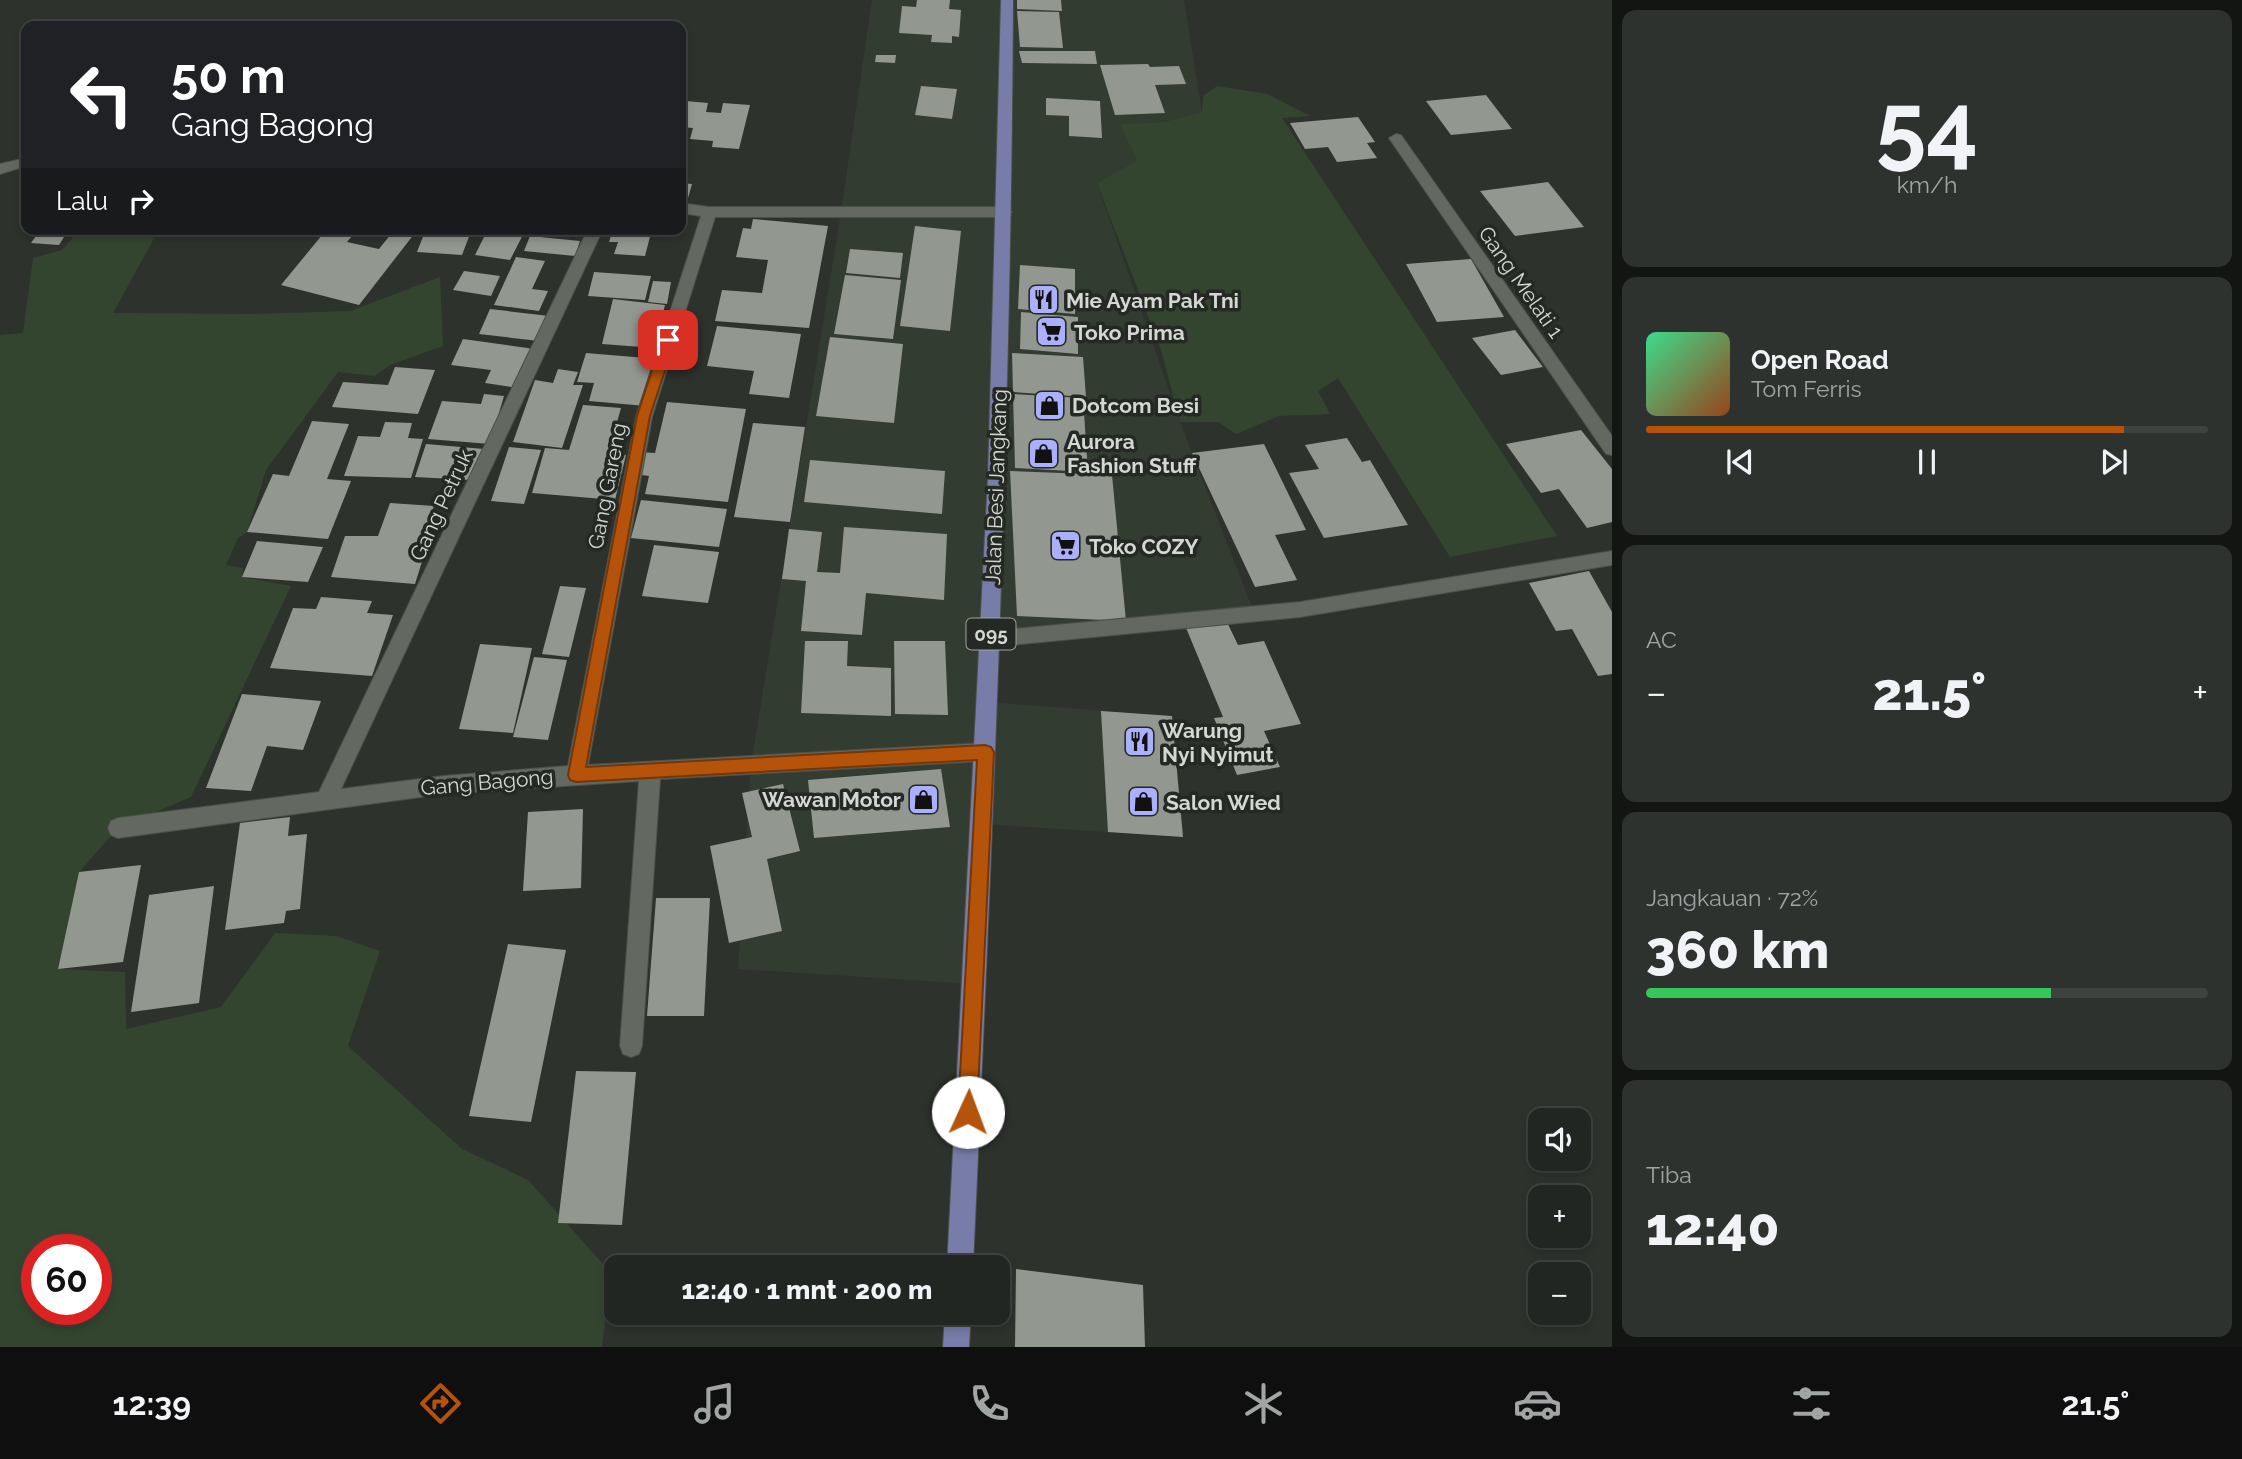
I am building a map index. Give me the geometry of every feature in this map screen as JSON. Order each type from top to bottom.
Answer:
[{"type":"main road","name":"Jalan Besi Jangkang","points":[[961,1255],[991,639],[1005,212],[1007,0]]},
{"type":"main road","points":[[956,1347],[957,1325]]},
{"type":"street","name":"Gang Melati 1","points":[[1396,138],[1612,449]]},
{"type":"street","points":[[0,169],[21,163]]},
{"type":"street","points":[[686,209],[709,212],[1005,212]]},
{"type":"street","name":"Gang Gareng","points":[[576,775],[643,416],[709,212]]},
{"type":"street","name":"Gang Petruk","points":[[326,800],[593,235]]},
{"type":"street","points":[[991,639],[1255,615],[1437,589],[1612,558]]},
{"type":"street","name":"Gang Bagong","points":[[118,828],[443,785],[650,770],[985,752]]},
{"type":"street","points":[[631,1046],[650,770]]},
{"type":"shaded area","points":[[872,0],[1184,0],[1202,112],[1164,122],[1121,124],[1137,160],[1097,183],[1180,422],[1255,615],[991,639],[988,702],[1172,716],[1183,837],[982,824],[973,984],[738,969],[751,765],[841,212]]},
{"type":"green space","points":[[1217,86],[1267,94],[1310,116],[1282,118],[1557,536],[1450,557],[1338,378],[1318,391],[1330,414],[1279,416],[1236,434],[1218,422],[1180,422],[1161,350],[1097,183],[1137,160],[1120,124],[1164,122],[1202,112],[1203,96]]},
{"type":"green space","points":[[75,235],[156,235],[113,313],[252,314],[350,311],[440,277],[443,346],[390,365],[375,376],[338,372],[266,470],[247,532],[238,538],[226,565],[243,568],[242,577],[291,586],[191,797],[118,828],[79,872],[58,969],[125,972],[126,1029],[221,1007],[275,933],[336,936],[380,951],[348,1046],[462,1149],[528,1180],[604,1265],[605,1325],[602,1347],[0,1347],[0,335],[23,333],[33,258],[62,250]]},
{"type":"building","points":[[917,0],[950,0],[949,9],[961,10],[959,37],[952,36],[952,43],[931,42],[932,35],[899,33],[902,6],[916,7]]},
{"type":"building","points":[[1017,0],[1061,0],[1062,11],[1017,9]]},
{"type":"building","points":[[1017,11],[1059,12],[1063,48],[1020,47]]},
{"type":"building","points":[[1019,51],[1095,51],[1097,64],[1022,63]]},
{"type":"building","points":[[876,55],[896,55],[895,63],[875,62]]},
{"type":"building","points":[[1148,64],[1150,67],[1179,66],[1186,84],[1155,85],[1165,113],[1115,115],[1100,65]]},
{"type":"building","points":[[921,86],[957,89],[952,119],[915,115]]},
{"type":"building","points":[[1486,95],[1512,129],[1451,135],[1426,101]]},
{"type":"building","points":[[1046,98],[1100,101],[1102,138],[1069,136],[1069,116],[1046,115]]},
{"type":"building","points":[[686,101],[708,103],[706,112],[721,113],[723,103],[750,105],[739,149],[712,147],[713,141],[690,139],[693,128],[686,127]]},
{"type":"building","points":[[1358,117],[1375,142],[1367,143],[1377,158],[1337,162],[1328,147],[1305,149],[1290,123]]},
{"type":"building","points":[[1548,182],[1584,227],[1515,236],[1480,191]]},
{"type":"building","points":[[686,183],[692,184],[686,198]]},
{"type":"building","points":[[753,219],[828,226],[809,328],[715,321],[722,290],[762,293],[768,260],[736,257],[743,228],[751,229]]},
{"type":"building","points":[[915,226],[961,231],[950,331],[900,326]]},
{"type":"building","points":[[37,235],[65,235],[59,245],[31,243]]},
{"type":"building","points":[[322,235],[353,235],[347,242],[379,249],[390,235],[413,235],[359,305],[281,285]]},
{"type":"building","points":[[424,235],[470,235],[462,255],[417,252]]},
{"type":"building","points":[[485,235],[523,235],[510,260],[475,255]]},
{"type":"building","points":[[611,235],[650,235],[645,256],[614,254],[618,242],[609,242]]},
{"type":"building","points":[[530,236],[580,241],[575,256],[524,251]]},
{"type":"building","points":[[850,249],[903,253],[900,278],[846,273]]},
{"type":"building","points":[[516,257],[545,261],[532,289],[548,291],[539,311],[494,305]]},
{"type":"building","points":[[1471,259],[1504,317],[1437,322],[1406,264]]},
{"type":"building","points":[[1020,265],[1075,269],[1075,314],[1018,309]]},
{"type":"building","points":[[464,271],[500,276],[491,296],[453,290]]},
{"type":"building","points":[[594,272],[651,276],[645,300],[588,296]]},
{"type":"building","points":[[845,275],[901,280],[893,339],[834,334]]},
{"type":"building","points":[[653,281],[671,282],[667,304],[648,302]]},
{"type":"building","points":[[613,299],[665,305],[655,348],[602,344]]},
{"type":"building","points":[[490,309],[549,316],[539,341],[479,334]]},
{"type":"building","points":[[1021,312],[1078,317],[1078,354],[1020,349]]},
{"type":"building","points":[[717,326],[801,334],[789,398],[749,394],[754,371],[707,366]]},
{"type":"building","points":[[1515,330],[1543,367],[1501,375],[1472,338]]},
{"type":"building","points":[[830,337],[903,344],[894,423],[816,416]]},
{"type":"building","points":[[463,339],[534,349],[518,388],[485,383],[491,370],[451,365]]},
{"type":"building","points":[[586,353],[658,359],[646,406],[589,401],[594,383],[577,382]]},
{"type":"building","points":[[1012,353],[1083,357],[1086,397],[1013,392]]},
{"type":"building","points":[[395,367],[435,370],[418,414],[332,407],[343,382],[388,385]]},
{"type":"building","points":[[558,369],[578,372],[573,385],[583,385],[562,448],[513,442],[535,380],[553,383]]},
{"type":"building","points":[[484,394],[504,396],[490,444],[428,439],[442,401],[481,404]]},
{"type":"building","points":[[1013,394],[1083,398],[1088,472],[1015,468]]},
{"type":"building","points":[[667,402],[746,409],[728,502],[645,494],[649,476],[634,474],[640,452],[655,453]]},
{"type":"building","points":[[583,405],[621,408],[608,454],[626,455],[615,500],[532,493],[545,448],[569,450]]},
{"type":"building","points":[[312,421],[349,424],[327,479],[351,481],[328,539],[247,532],[273,474],[289,476]]},
{"type":"building","points":[[385,422],[412,423],[408,438],[423,439],[411,478],[344,476],[358,436],[380,437]]},
{"type":"building","points":[[753,423],[805,427],[790,522],[734,517]]},
{"type":"building","points":[[1581,430],[1612,469],[1612,522],[1587,528],[1559,489],[1541,493],[1506,444]]},
{"type":"building","points":[[1347,438],[1362,462],[1370,460],[1408,525],[1324,538],[1289,473],[1319,469],[1305,445]]},
{"type":"building","points":[[426,444],[484,449],[471,480],[415,477]]},
{"type":"building","points":[[1264,444],[1306,530],[1275,535],[1297,580],[1255,587],[1192,453]]},
{"type":"building","points":[[509,447],[541,450],[524,504],[491,501]]},
{"type":"building","points":[[810,460],[945,471],[942,514],[804,502]]},
{"type":"building","name":"Toko COZY","points":[[1010,471],[1112,475],[1126,621],[1017,616]]},
{"type":"building","points":[[641,500],[727,509],[719,547],[631,538]]},
{"type":"building","points":[[390,503],[434,506],[422,539],[429,539],[415,584],[331,577],[345,536],[378,536]]},
{"type":"building","points":[[844,527],[947,534],[944,600],[866,593],[862,635],[801,631],[806,581],[782,579],[789,529],[822,532],[817,572],[840,573]]},
{"type":"building","points":[[257,541],[323,547],[308,582],[242,577]]},
{"type":"building","points":[[654,545],[719,552],[708,603],[642,596]]},
{"type":"building","points":[[1589,571],[1612,612],[1612,674],[1598,676],[1572,629],[1556,631],[1529,583]]},
{"type":"building","points":[[560,586],[586,588],[569,657],[542,654]]},
{"type":"building","points":[[321,597],[372,601],[367,613],[393,615],[372,676],[270,668],[293,608],[316,609]]},
{"type":"building","points":[[1225,618],[1238,645],[1264,641],[1301,724],[1264,731],[1280,767],[1237,775],[1214,718],[1223,717],[1184,623]]},
{"type":"building","points":[[805,641],[848,641],[847,666],[891,668],[891,716],[801,713]]},
{"type":"building","points":[[894,641],[945,641],[948,715],[895,714]]},
{"type":"building","points":[[480,644],[532,648],[513,733],[459,729]]},
{"type":"building","points":[[534,657],[567,660],[548,740],[513,737]]},
{"type":"building","points":[[242,694],[321,701],[303,750],[267,746],[251,791],[206,788]]},
{"type":"building","points":[[1101,711],[1172,716],[1183,837],[1108,832]]},
{"type":"building","points":[[941,769],[950,827],[814,838],[808,780]]},
{"type":"building","points":[[783,784],[800,851],[767,859],[782,931],[729,943],[710,846],[752,837],[742,793]]},
{"type":"building","points":[[583,809],[581,888],[523,891],[528,812]]},
{"type":"building","points":[[290,817],[288,836],[307,834],[300,909],[286,911],[284,923],[225,930],[240,823]]},
{"type":"building","points":[[141,865],[123,962],[58,969],[79,872]]},
{"type":"building","points":[[214,886],[199,1003],[131,1012],[149,895]]},
{"type":"building","points":[[656,898],[710,898],[704,1016],[647,1016]]},
{"type":"building","points":[[508,944],[566,950],[531,1122],[469,1116]]},
{"type":"building","points":[[576,1071],[636,1072],[622,1225],[558,1223]]},
{"type":"building","points":[[1016,1269],[1143,1285],[1145,1347],[1015,1347]]},
{"type":"place","name":"Mie Ayam Pak Tni","points":[[1043,300]]},
{"type":"place","name":"Toko Prima","points":[[1051,332]]},
{"type":"place","name":"Dotcom Besi","points":[[1049,405]]},
{"type":"place","name":"Aurora Fashion Stuff","points":[[1044,453]]},
{"type":"place","name":"Toko COZY","points":[[1066,546]]},
{"type":"place","name":"Warung Nyi Nyimut","points":[[1139,742]]},
{"type":"place","name":"Wawan Motor","points":[[924,799]]},
{"type":"place","name":"Salon Wied","points":[[1143,802]]},
{"type":"route","points":[[668,340],[643,416],[576,775],[985,752],[968,1112]]}]
